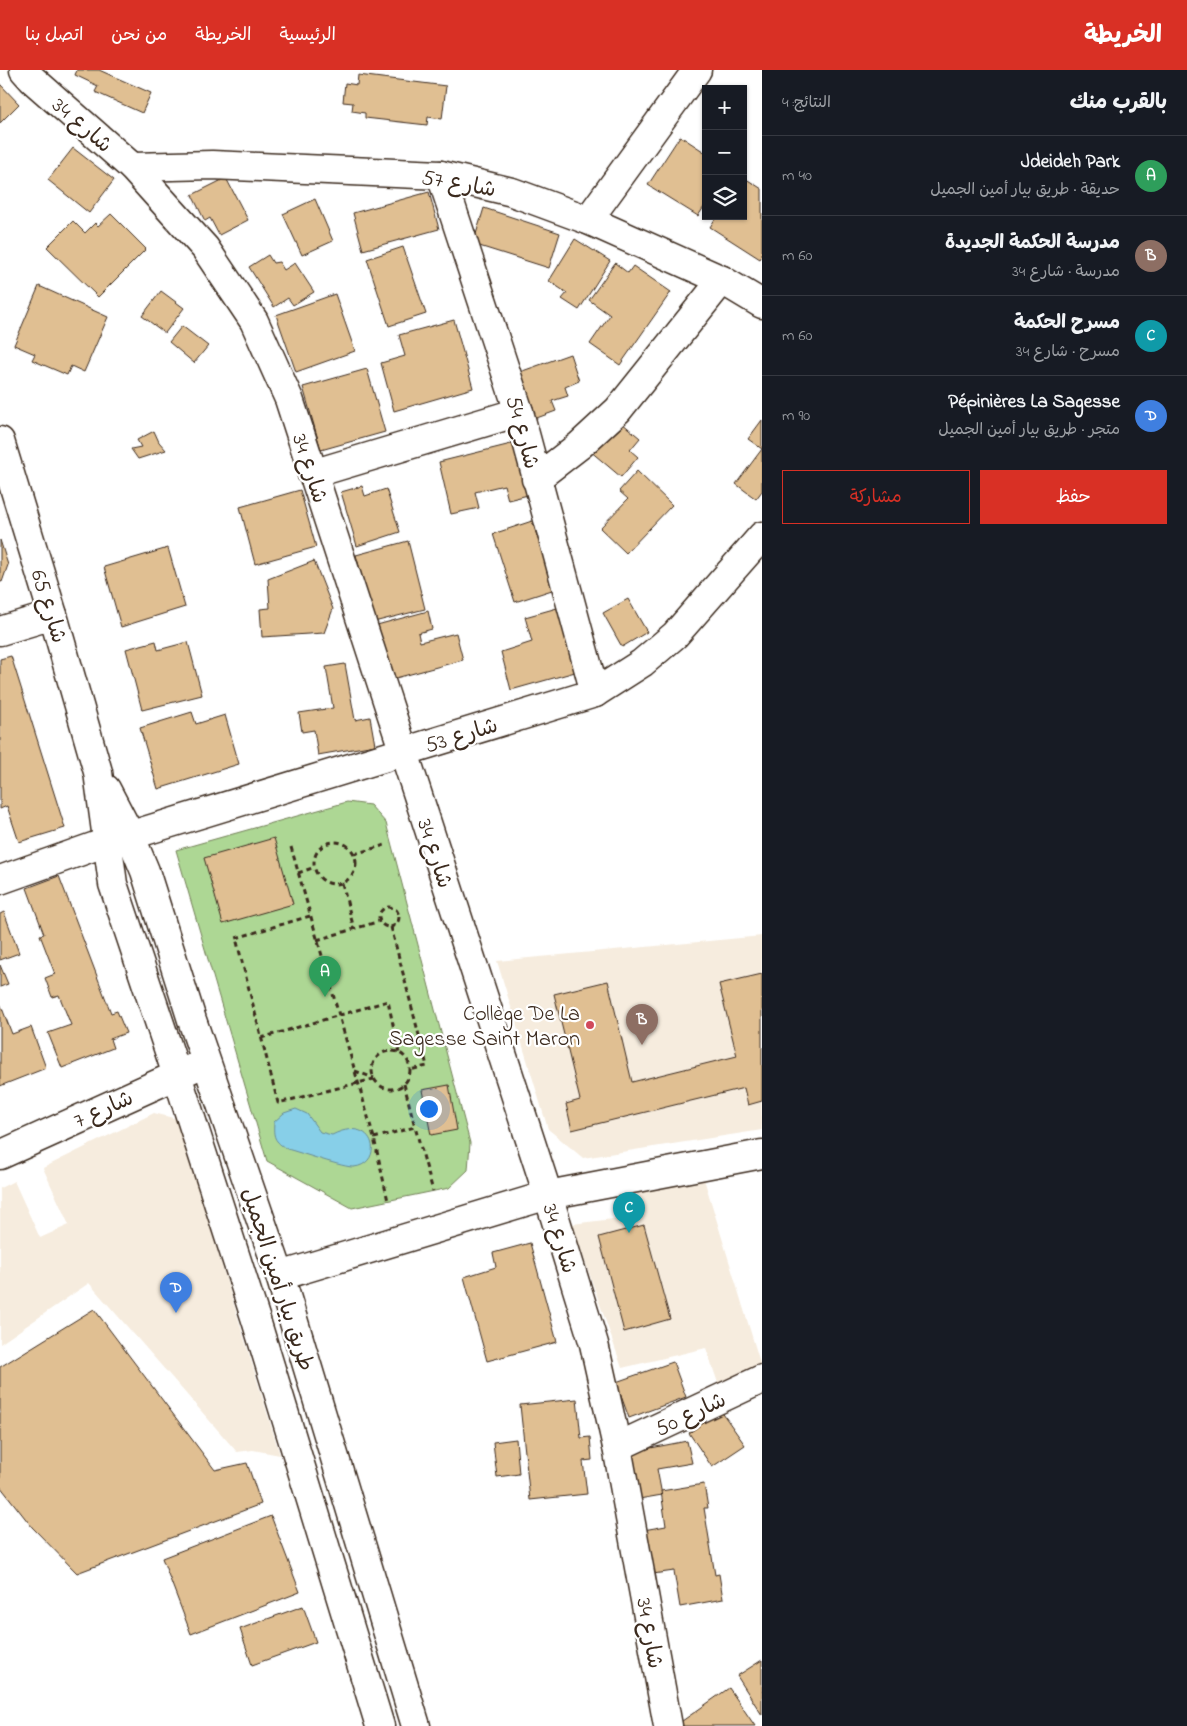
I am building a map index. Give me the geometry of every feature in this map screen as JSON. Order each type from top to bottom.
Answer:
[{"type":"street","name":"شارع 34","points":[[24,70],[132,167],[205,248],[254,321],[289,399],[548,1194],[594,1344],[617,1447],[668,1726]]},
{"type":"street","points":[[588,220],[697,70]]},
{"type":"street","name":"شارع 57","points":[[132,167],[212,165],[441,175],[512,192],[588,220],[722,280],[762,304]]},
{"type":"street","name":"شارع 54","points":[[441,175],[520,412],[536,479],[595,693]]},
{"type":"street","points":[[536,479],[580,445],[618,410],[722,280]]},
{"type":"street","points":[[312,474],[520,412]]},
{"type":"street","name":"شارع 65","points":[[0,441],[118,839]]},
{"type":"street","name":"شارع 53","points":[[0,880],[118,839],[595,693],[642,663],[675,635],[762,536]]},
{"type":"street","points":[[0,631],[53,615]]},
{"type":"street","name":"طريق بيار أمين الجميل","points":[[118,839],[145,871],[192,1020],[280,1276],[416,1726]]},
{"type":"street","name":"طريق بيار أمين الجميل","points":[[118,839],[113,884],[259,1330],[380,1726]]},
{"type":"street","name":"شارع 7","points":[[0,1155],[207,1062]]},
{"type":"street","points":[[280,1276],[548,1194],[762,1154]]},
{"type":"street","name":"شارع 50","points":[[617,1447],[762,1379]]},
{"type":"path","points":[[338,842],[345,844],[354,854],[356,868],[348,880],[342,883],[329,883],[323,880],[318,875],[315,867],[319,850],[324,845],[338,842]]},
{"type":"path","points":[[354,854],[385,845]]},
{"type":"path","points":[[291,847],[316,940],[359,1083],[388,1201]]},
{"type":"path","points":[[298,872],[315,867]]},
{"type":"path","points":[[342,883],[354,929]]},
{"type":"path","points":[[393,908],[398,913],[399,919],[391,927],[384,926],[380,921],[383,909],[393,908]]},
{"type":"path","points":[[310,916],[236,938],[278,1103],[374,1078]]},
{"type":"path","points":[[316,940],[380,921]]},
{"type":"path","points":[[391,927],[427,1066],[410,1070]]},
{"type":"path","points":[[262,1038],[338,1014],[388,1001],[399,1053]]},
{"type":"path","points":[[390,1051],[399,1053],[406,1058],[410,1070],[410,1076],[404,1084],[390,1090],[378,1084],[374,1078],[372,1066],[379,1056],[390,1051]]},
{"type":"path","points":[[355,1070],[374,1078]]},
{"type":"path","points":[[404,1084],[433,1191]]},
{"type":"path","points":[[374,1138],[415,1127]]},
{"type":"shaded area","points":[[762,936],[762,1130],[583,1158],[548,1129],[497,961]]},
{"type":"shaded area","points":[[154,1113],[177,1119],[280,1455],[253,1450],[237,1452],[89,1283],[0,1344],[0,1188],[14,1181],[40,1238],[69,1225],[43,1168]]},
{"type":"shaded area","points":[[704,1179],[762,1369],[718,1383],[706,1348],[622,1368],[572,1224],[629,1217],[640,1212],[637,1191]]},
{"type":"green space","points":[[347,802],[370,805],[386,823],[470,1143],[468,1170],[449,1188],[352,1208],[267,1161],[176,850]]},
{"type":"water","points":[[296,1109],[307,1114],[320,1132],[332,1135],[347,1130],[358,1130],[366,1135],[371,1142],[370,1158],[364,1164],[349,1167],[287,1149],[275,1138],[274,1122],[284,1113]]},
{"type":"building","points":[[77,70],[99,70],[151,93],[142,113],[95,92],[98,86],[75,75]]},
{"type":"building","points":[[358,75],[446,86],[442,119],[428,117],[427,125],[365,118],[365,113],[352,111],[353,103],[343,102],[345,83],[357,85]]},
{"type":"building","points":[[0,84],[19,104],[0,123]]},
{"type":"building","points":[[680,136],[702,150],[702,210],[698,216],[648,185]]},
{"type":"building","points":[[73,148],[114,180],[89,213],[48,180]]},
{"type":"building","points":[[226,178],[248,220],[219,235],[210,218],[205,221],[192,195]]},
{"type":"building","points":[[747,180],[762,189],[762,256],[760,259],[710,227],[714,220],[747,220]]},
{"type":"building","points":[[429,192],[439,229],[363,250],[353,213]]},
{"type":"building","points":[[315,199],[333,241],[302,255],[283,214]]},
{"type":"building","points":[[484,208],[560,233],[549,268],[473,244]]},
{"type":"building","points":[[111,214],[146,249],[98,297],[47,247],[73,221],[85,233],[95,223],[98,226]]},
{"type":"building","points":[[575,239],[610,261],[579,310],[562,299],[567,293],[549,281]]},
{"type":"building","points":[[403,247],[426,314],[389,326],[367,259]]},
{"type":"building","points":[[268,255],[273,263],[279,262],[284,270],[295,263],[314,292],[293,305],[288,298],[274,307],[249,267]]},
{"type":"building","points":[[615,263],[628,273],[633,266],[671,292],[620,365],[590,344],[610,315],[589,300]]},
{"type":"building","points":[[39,286],[108,317],[84,372],[71,366],[67,375],[32,360],[35,354],[14,345]]},
{"type":"building","points":[[161,291],[184,308],[165,333],[142,316]]},
{"type":"building","points":[[335,294],[355,351],[296,372],[276,315]]},
{"type":"building","points":[[454,320],[473,388],[394,411],[381,363],[405,356],[399,335]]},
{"type":"building","points":[[182,326],[208,346],[194,363],[169,342]]},
{"type":"building","points":[[570,354],[579,381],[565,387],[568,396],[552,401],[556,411],[534,419],[517,373]]},
{"type":"building","points":[[367,369],[385,432],[321,450],[303,387]]},
{"type":"building","points":[[762,420],[762,449],[748,439]]},
{"type":"building","points":[[622,423],[640,438],[630,450],[638,457],[621,477],[589,450]]},
{"type":"building","points":[[154,431],[159,442],[166,450],[138,459],[131,449],[141,447],[137,440]]},
{"type":"building","points":[[515,443],[528,495],[508,500],[504,485],[475,492],[479,508],[451,514],[439,462]]},
{"type":"building","points":[[762,449],[762,491],[756,499],[736,484]]},
{"type":"building","points":[[637,471],[672,505],[626,553],[600,528],[628,499],[619,491]]},
{"type":"building","points":[[362,486],[365,496],[386,489],[400,532],[357,546],[341,492]]},
{"type":"building","points":[[300,490],[316,547],[255,564],[240,507]]},
{"type":"building","points":[[532,521],[555,589],[515,602],[493,534]]},
{"type":"building","points":[[0,540],[8,565],[2,582],[0,581]]},
{"type":"building","points":[[408,541],[425,609],[374,622],[356,555]]},
{"type":"building","points":[[168,548],[185,607],[121,627],[104,567]]},
{"type":"building","points":[[314,561],[333,609],[324,633],[262,637],[260,609],[270,608],[268,579]]},
{"type":"building","points":[[628,599],[647,632],[622,647],[603,613]]},
{"type":"building","points":[[557,608],[575,672],[511,690],[501,652],[532,642],[525,617]]},
{"type":"building","points":[[428,611],[432,629],[418,633],[420,642],[456,633],[463,660],[392,679],[377,625]]},
{"type":"building","points":[[156,641],[158,650],[188,642],[202,695],[142,710],[126,649]]},
{"type":"building","points":[[11,656],[65,828],[19,842],[7,806],[0,809],[0,659]]},
{"type":"building","points":[[345,664],[355,720],[370,717],[375,745],[318,755],[314,730],[302,732],[299,713],[333,708],[326,667]]},
{"type":"building","points":[[192,712],[196,724],[225,715],[239,764],[158,789],[140,728]]},
{"type":"building","points":[[274,838],[293,904],[223,924],[204,858]]},
{"type":"building","points":[[59,876],[111,1013],[117,1011],[126,1033],[110,1039],[113,1048],[62,1068],[48,1033],[71,1025],[59,995],[52,997],[45,978],[55,974],[40,935],[44,934],[27,888]]},
{"type":"building","points":[[4,912],[19,953],[0,960],[0,914]]},
{"type":"building","points":[[0,965],[8,984],[0,987]]},
{"type":"building","name":"Collège De La Sagesse Saint Maron","points":[[762,974],[762,1101],[748,1105],[744,1088],[572,1130],[566,1104],[580,1100],[554,994],[608,981],[632,1082],[737,1056],[719,984]]},
{"type":"building","points":[[0,1003],[12,1034],[31,1027],[46,1068],[0,1086]]},
{"type":"building","points":[[449,1085],[457,1130],[431,1135],[422,1090]]},
{"type":"building","points":[[644,1225],[670,1319],[624,1332],[599,1237]]},
{"type":"building","points":[[530,1243],[557,1342],[487,1361],[464,1277],[496,1267],[493,1253]]},
{"type":"building","points":[[94,1309],[215,1470],[247,1463],[261,1504],[77,1573],[32,1527],[0,1486],[0,1367]]},
{"type":"building","points":[[673,1362],[686,1397],[629,1418],[616,1382]]},
{"type":"building","points":[[577,1399],[581,1438],[590,1437],[592,1460],[583,1461],[587,1494],[530,1500],[520,1405]]},
{"type":"building","points":[[721,1411],[745,1445],[712,1467],[689,1433]]},
{"type":"building","points":[[516,1439],[519,1474],[497,1477],[493,1442]]},
{"type":"building","points":[[687,1441],[692,1463],[657,1469],[662,1495],[639,1499],[630,1452]]},
{"type":"building","points":[[704,1484],[708,1508],[704,1508],[715,1575],[719,1574],[723,1599],[680,1607],[674,1571],[646,1575],[638,1531],[666,1526],[661,1491]]},
{"type":"building","points":[[271,1516],[300,1592],[191,1634],[162,1558]]},
{"type":"building","points":[[303,1606],[316,1642],[252,1665],[240,1629]]},
{"type":"building","points":[[762,1660],[762,1715],[737,1676]]},
{"type":"building","points":[[729,1688],[755,1726],[675,1726]]},
{"type":"place","name":"Jdeideh Park","points":[[325,997]]},
{"type":"place","name":"Collège De La Sagesse Saint Maron","points":[[590,1025]]},
{"type":"place","name":"مدرسة الحكمة الجديدة","points":[[642,1045]]},
{"type":"place","name":"مسرح الحكمة","points":[[629,1233]]},
{"type":"place","name":"Pépinières La Sagesse","points":[[176,1313]]}]
